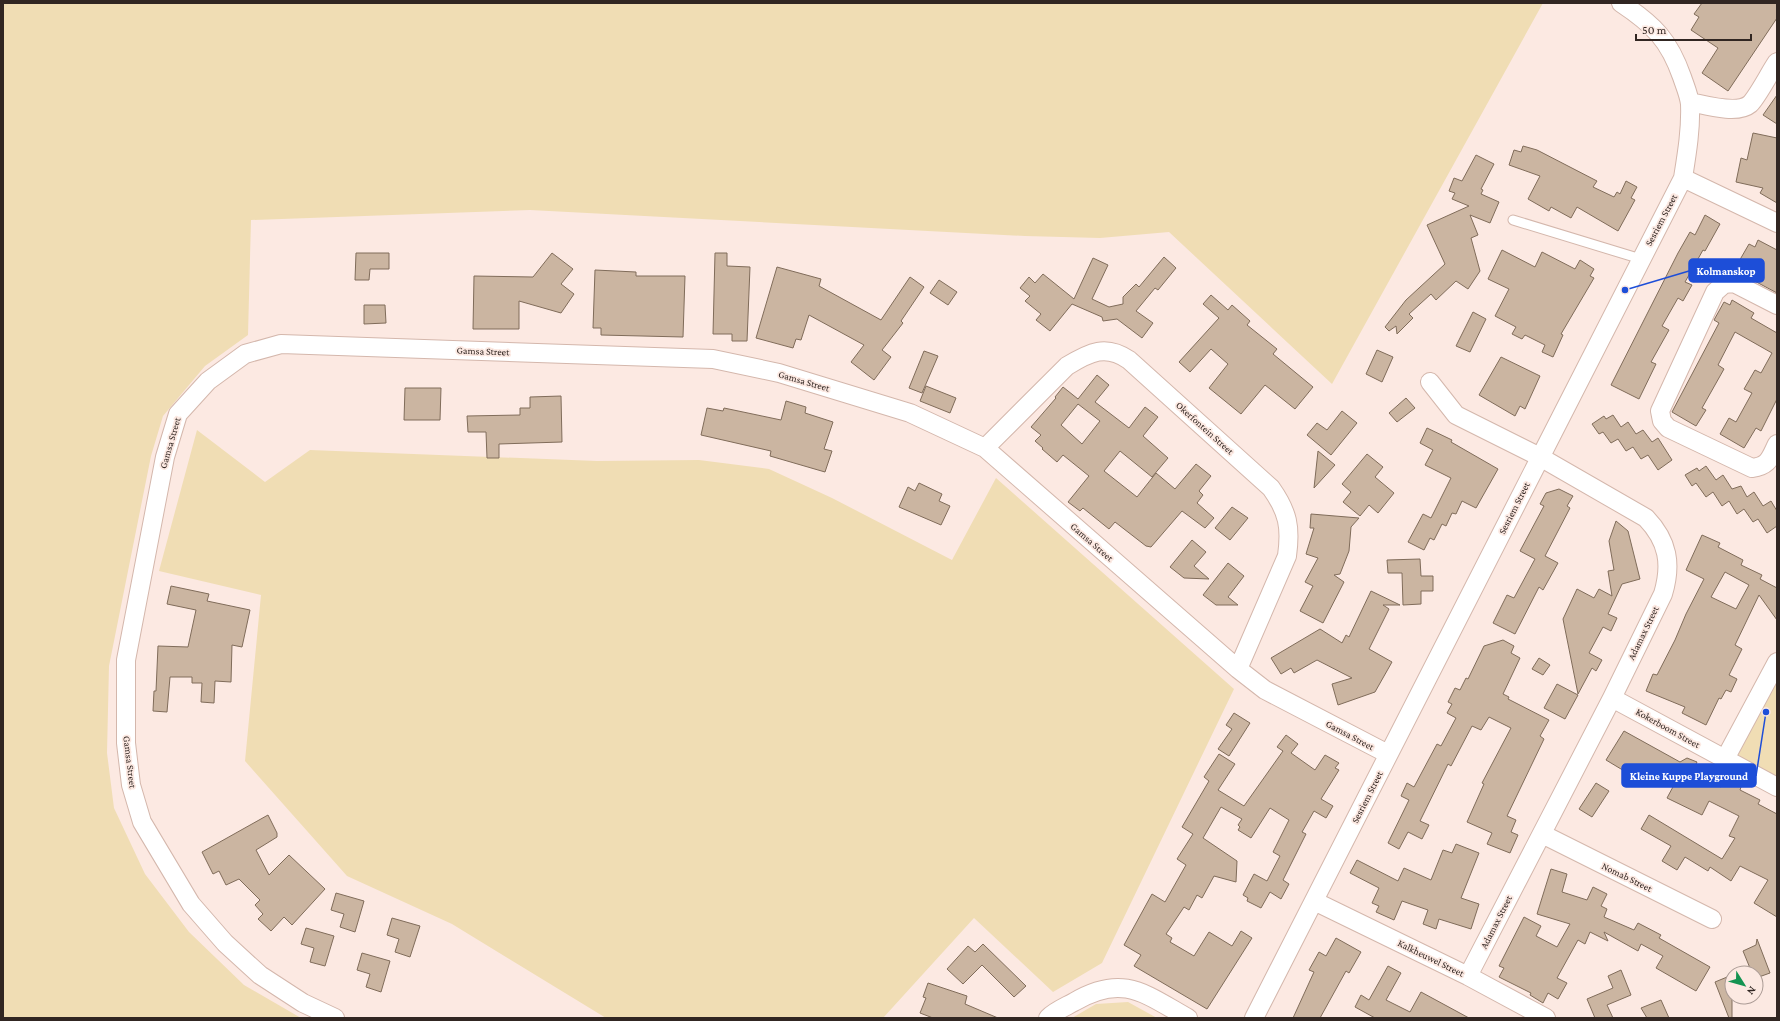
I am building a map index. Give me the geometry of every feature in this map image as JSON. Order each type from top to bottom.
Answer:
[{"type":"street","name":"Sesriem Street","points":[[1254,1018],[1683,178],[1690,134],[1690,102],[1674,55],[1661,36],[1646,20],[1622,3]]},
{"type":"street","points":[[1690,102],[1724,109],[1740,109],[1750,104],[1777,62]]},
{"type":"street","points":[[1683,178],[1777,223]]},
{"type":"street","points":[[1777,304],[1734,283],[1724,284],[1715,292],[1660,411],[1662,421],[1668,428],[1752,468],[1762,467],[1769,460],[1777,444]]},
{"type":"street","name":"Gamsa Street","points":[[335,1018],[303,1003],[260,975],[225,943],[191,904],[168,868],[142,822],[131,785],[126,743],[126,660],[137,595],[165,457],[178,414],[208,381],[245,354],[281,344],[713,359],[779,373],[910,413],[985,448],[1238,669],[1265,690],[1388,754]]},
{"type":"street","name":"Okerfontein Street","points":[[985,448],[1067,366],[1083,356],[1101,351],[1117,352],[1130,360],[1271,488],[1281,502],[1288,520],[1289,538],[1286,556],[1238,669]]},
{"type":"street","name":"Adamax Street","points":[[1430,382],[1456,415],[1540,457],[1646,518],[1658,531],[1665,547],[1668,561],[1666,583],[1663,594],[1612,698],[1468,976]]},
{"type":"street","points":[[1725,759],[1777,662]]},
{"type":"street","name":"Kokerboom Street","points":[[1612,698],[1777,787]]},
{"type":"street","name":"Nomab Street","points":[[1542,834],[1712,919]]},
{"type":"street","name":"Kalkheuwel Street","points":[[1314,901],[1468,976],[1546,1018]]},
{"type":"street","points":[[1048,1018],[1082,997],[1107,988],[1122,988],[1137,990],[1188,1018]]},
{"type":"lane","points":[[1513,220],[1641,259]]},
{"type":"shaded area","points":[[3,3],[1543,3],[1332,384],[1169,232],[1100,238],[1025,236],[530,210],[251,220],[248,335],[205,366],[163,416],[151,456],[109,666],[107,753],[114,808],[145,874],[189,932],[244,985],[301,1018],[3,1018]]},
{"type":"shaded area","points":[[197,430],[265,482],[310,450],[597,461],[699,460],[769,469],[832,498],[952,560],[996,478],[1234,689],[1102,963],[1053,992],[974,918],[883,1018],[606,1018],[452,924],[347,876],[245,761],[261,595],[159,571]]},
{"type":"shaded area","points":[[1777,671],[1777,777],[1733,753]]},
{"type":"shaded area","points":[[1128,1002],[1157,1018],[1072,1018],[1096,1004]]},
{"type":"building","points":[[1702,3],[1777,3],[1777,18],[1728,91],[1702,73],[1718,48],[1691,30],[1699,17],[1694,14]]},
{"type":"building","points":[[1777,95],[1777,124],[1763,115]]},
{"type":"building","points":[[1753,133],[1777,138],[1777,203],[1760,193],[1763,188],[1736,182],[1741,158],[1747,160]]},
{"type":"building","points":[[1523,146],[1537,150],[1597,181],[1593,187],[1614,197],[1617,192],[1620,194],[1626,181],[1637,187],[1631,198],[1635,200],[1618,231],[1577,207],[1571,218],[1551,207],[1549,211],[1528,199],[1540,176],[1509,165],[1514,150],[1521,152]]},
{"type":"building","points":[[1476,155],[1494,164],[1481,189],[1483,190],[1481,194],[1499,202],[1490,223],[1470,215],[1478,235],[1471,238],[1480,271],[1468,289],[1456,281],[1436,300],[1431,294],[1409,314],[1413,318],[1397,334],[1396,326],[1389,331],[1385,327],[1406,300],[1445,264],[1427,225],[1469,206],[1452,199],[1455,193],[1449,191],[1454,178],[1462,181]]},
{"type":"building","points":[[1705,215],[1720,224],[1685,282],[1692,285],[1683,301],[1678,298],[1662,326],[1669,330],[1651,362],[1656,364],[1639,399],[1611,385],[1678,253],[1690,232],[1695,235]]},
{"type":"building","points":[[1758,240],[1777,250],[1777,293],[1734,270],[1749,244],[1755,247]]},
{"type":"building","points":[[1502,250],[1535,267],[1542,252],[1575,269],[1580,260],[1594,269],[1590,276],[1594,278],[1561,334],[1563,335],[1553,357],[1542,352],[1545,345],[1525,335],[1522,339],[1512,334],[1516,327],[1495,316],[1509,289],[1488,279]]},
{"type":"building","points":[[356,253],[389,253],[389,269],[370,269],[369,280],[355,280]]},
{"type":"building","points":[[552,253],[573,269],[561,284],[574,294],[561,313],[519,301],[519,329],[473,329],[474,276],[533,277]]},
{"type":"building","points":[[715,253],[727,253],[727,266],[750,267],[747,341],[732,341],[732,334],[713,334]]},
{"type":"building","points":[[1164,257],[1176,268],[1158,290],[1155,288],[1136,311],[1153,323],[1142,338],[1117,319],[1103,321],[1102,317],[1072,304],[1050,331],[1036,320],[1041,314],[1025,301],[1030,296],[1020,288],[1029,277],[1035,283],[1043,274],[1074,299],[1093,258],[1108,265],[1092,299],[1109,307],[1123,304],[1123,297],[1136,284],[1139,287]]},
{"type":"building","points":[[777,267],[821,279],[819,286],[881,320],[910,277],[924,287],[901,321],[903,323],[882,350],[891,357],[874,380],[851,362],[864,345],[809,315],[801,340],[796,339],[793,348],[756,338]]},
{"type":"building","points":[[595,270],[636,272],[636,276],[685,276],[683,337],[601,335],[601,328],[593,328]]},
{"type":"building","points":[[939,280],[957,292],[948,305],[930,293]]},
{"type":"building","points":[[1211,295],[1228,310],[1232,305],[1250,321],[1247,325],[1277,349],[1273,354],[1313,387],[1295,409],[1265,385],[1241,414],[1209,388],[1228,364],[1211,349],[1190,372],[1179,362],[1219,318],[1203,304]]},
{"type":"building","points":[[1732,300],[1754,313],[1751,318],[1777,333],[1777,399],[1761,431],[1756,428],[1744,448],[1720,434],[1729,418],[1736,422],[1752,393],[1744,389],[1755,370],[1761,373],[1772,353],[1735,332],[1718,365],[1724,369],[1702,408],[1706,410],[1696,426],[1672,412],[1719,323],[1714,320],[1724,302],[1730,305]]},
{"type":"building","points":[[364,305],[385,305],[386,323],[364,324]]},
{"type":"building","points":[[1473,312],[1486,319],[1470,352],[1456,346]]},
{"type":"building","points":[[1377,350],[1393,357],[1382,382],[1366,374]]},
{"type":"building","points":[[924,351],[938,356],[922,393],[909,388]]},
{"type":"building","points":[[1501,357],[1540,376],[1525,409],[1520,406],[1515,416],[1479,395]]},
{"type":"building","points":[[1097,375],[1109,385],[1095,402],[1129,428],[1145,407],[1158,417],[1143,436],[1168,458],[1152,477],[1120,451],[1104,471],[1137,497],[1156,473],[1175,489],[1196,464],[1211,476],[1199,491],[1203,495],[1197,503],[1214,518],[1205,528],[1182,511],[1151,547],[1146,546],[1115,522],[1109,529],[1083,508],[1080,511],[1068,502],[1089,476],[1063,455],[1057,462],[1035,441],[1041,435],[1031,427],[1056,398],[1055,397],[1063,387],[1078,399]],"holes":[[[1078,404],[1100,421],[1082,444],[1061,425]]]},
{"type":"building","points":[[926,386],[956,398],[950,413],[920,401]]},
{"type":"building","points":[[405,388],[441,388],[440,420],[404,420]]},
{"type":"building","points":[[561,396],[562,442],[499,444],[499,458],[487,458],[486,432],[468,432],[467,416],[520,415],[520,408],[530,408],[530,397]]},
{"type":"building","points":[[1406,398],[1415,408],[1397,422],[1389,413]]},
{"type":"building","points":[[786,401],[806,407],[805,413],[833,422],[824,449],[832,451],[825,472],[770,456],[771,451],[701,435],[707,408],[723,411],[724,408],[781,420]]},
{"type":"building","points":[[1342,411],[1357,423],[1331,455],[1307,435],[1317,423],[1327,430]]},
{"type":"building","points":[[1613,415],[1621,427],[1628,422],[1636,434],[1643,430],[1652,442],[1658,438],[1672,460],[1658,470],[1648,455],[1641,459],[1633,447],[1626,451],[1618,439],[1611,443],[1603,432],[1599,434],[1592,424],[1604,416],[1606,419]]},
{"type":"building","points":[[1427,428],[1452,440],[1451,442],[1498,469],[1476,508],[1462,501],[1456,514],[1452,513],[1446,526],[1442,524],[1434,540],[1430,538],[1424,550],[1408,542],[1423,514],[1431,518],[1451,478],[1425,465],[1433,450],[1420,443]]},
{"type":"building","points":[[1318,451],[1335,465],[1314,488]]},
{"type":"building","points":[[1367,454],[1383,467],[1375,477],[1394,493],[1378,513],[1369,505],[1360,516],[1343,502],[1351,492],[1342,484]]},
{"type":"building","points":[[1706,466],[1716,480],[1723,475],[1732,489],[1741,486],[1747,497],[1754,492],[1763,506],[1771,501],[1777,511],[1777,526],[1767,533],[1758,519],[1753,522],[1744,509],[1737,514],[1729,501],[1722,506],[1713,492],[1706,497],[1696,483],[1692,486],[1685,475],[1697,468],[1699,471]]},
{"type":"building","points":[[919,483],[942,494],[939,501],[950,506],[941,525],[899,507],[908,487],[915,491]]},
{"type":"building","points":[[1559,489],[1573,496],[1567,506],[1570,508],[1545,556],[1558,563],[1543,590],[1539,587],[1515,634],[1493,623],[1507,595],[1514,598],[1535,559],[1520,551],[1544,506],[1540,504],[1546,493]]},
{"type":"building","points":[[1232,507],[1248,518],[1230,540],[1215,528]]},
{"type":"building","points":[[1311,514],[1359,518],[1351,527],[1349,551],[1340,574],[1334,575],[1344,582],[1323,623],[1300,611],[1313,586],[1305,582],[1318,558],[1306,554],[1314,528],[1310,528]]},
{"type":"building","points":[[1616,521],[1628,531],[1640,579],[1622,584],[1608,614],[1617,618],[1611,631],[1603,627],[1589,653],[1602,660],[1596,671],[1592,668],[1578,694],[1563,619],[1577,589],[1594,598],[1599,589],[1612,596],[1608,571],[1614,570],[1609,541]]},
{"type":"building","points":[[1702,535],[1720,543],[1718,547],[1743,560],[1741,565],[1762,575],[1760,579],[1777,588],[1777,620],[1759,595],[1735,645],[1742,649],[1729,675],[1737,679],[1731,692],[1726,690],[1721,699],[1719,698],[1706,725],[1682,713],[1685,707],[1646,691],[1653,674],[1657,675],[1704,579],[1686,570]],"holes":[[[1725,572],[1749,585],[1736,609],[1711,597]]]},
{"type":"building","points":[[1192,540],[1206,552],[1194,566],[1209,579],[1184,578],[1170,567]]},
{"type":"building","points":[[1420,559],[1421,576],[1433,576],[1433,591],[1421,591],[1421,604],[1403,605],[1402,573],[1388,573],[1387,560]]},
{"type":"building","points":[[1228,563],[1244,576],[1228,597],[1238,605],[1216,605],[1203,595]]},
{"type":"building","points":[[171,586],[209,594],[207,601],[250,610],[242,647],[232,645],[231,682],[215,681],[214,703],[201,702],[202,683],[192,683],[192,677],[170,677],[167,712],[153,711],[154,691],[156,691],[158,646],[188,647],[196,610],[167,604]]},
{"type":"building","points":[[1371,591],[1400,605],[1383,605],[1389,609],[1369,649],[1392,662],[1375,692],[1338,705],[1332,684],[1352,678],[1317,660],[1294,673],[1291,668],[1281,674],[1271,658],[1320,629],[1342,643],[1346,635],[1349,637]]},
{"type":"building","points":[[1503,640],[1514,646],[1511,653],[1520,658],[1503,694],[1509,697],[1508,699],[1549,720],[1540,736],[1544,739],[1507,816],[1516,820],[1511,832],[1518,835],[1510,853],[1487,844],[1492,833],[1467,822],[1484,784],[1482,783],[1511,728],[1489,717],[1481,730],[1472,726],[1451,766],[1448,764],[1420,821],[1429,825],[1422,839],[1408,832],[1399,849],[1388,843],[1409,800],[1401,796],[1407,783],[1414,787],[1437,744],[1441,746],[1456,718],[1447,713],[1452,704],[1448,702],[1455,688],[1460,690],[1466,678],[1468,679],[1484,646]]},
{"type":"building","points":[[1539,658],[1550,665],[1543,675],[1532,669]]},
{"type":"building","points":[[1557,684],[1578,695],[1565,719],[1544,708]]},
{"type":"building","points":[[1234,713],[1250,723],[1229,756],[1218,749],[1232,729],[1226,725]]},
{"type":"building","points":[[1624,731],[1680,762],[1687,758],[1697,762],[1692,773],[1721,787],[1726,779],[1741,787],[1740,790],[1760,800],[1758,804],[1777,814],[1777,917],[1754,903],[1768,880],[1740,866],[1731,881],[1710,867],[1708,871],[1685,857],[1677,870],[1662,861],[1671,846],[1641,829],[1649,815],[1722,859],[1735,838],[1729,836],[1739,816],[1709,801],[1702,815],[1667,798],[1674,785],[1652,773],[1646,784],[1606,760]]},
{"type":"building","points":[[1286,735],[1298,744],[1291,753],[1315,770],[1325,755],[1339,763],[1335,768],[1339,770],[1321,799],[1333,806],[1326,818],[1314,811],[1302,832],[1306,834],[1283,880],[1289,884],[1281,899],[1270,892],[1261,908],[1247,901],[1248,898],[1243,895],[1254,874],[1267,881],[1280,856],[1273,852],[1289,820],[1270,808],[1251,838],[1238,830],[1240,827],[1238,825],[1242,819],[1221,807],[1203,838],[1237,861],[1236,882],[1214,876],[1202,898],[1197,895],[1189,910],[1184,907],[1166,934],[1172,938],[1170,942],[1194,956],[1209,932],[1232,946],[1241,931],[1252,938],[1207,1009],[1134,966],[1141,955],[1124,945],[1152,894],[1165,902],[1186,865],[1177,859],[1193,834],[1182,827],[1209,781],[1204,777],[1219,754],[1235,764],[1218,790],[1244,806],[1283,751],[1277,747]]},
{"type":"building","points":[[1596,783],[1609,791],[1592,817],[1579,809]]},
{"type":"building","points":[[268,815],[277,833],[277,837],[256,850],[269,875],[289,855],[325,889],[292,925],[284,917],[271,931],[258,919],[263,914],[255,905],[260,900],[239,879],[226,885],[219,871],[213,874],[202,852]]},
{"type":"building","points":[[1456,844],[1479,853],[1461,898],[1479,904],[1471,929],[1439,919],[1436,929],[1423,924],[1428,910],[1402,901],[1394,920],[1376,912],[1379,906],[1372,903],[1379,888],[1350,873],[1357,860],[1398,881],[1404,868],[1431,880],[1443,850],[1452,853]]},
{"type":"building","points":[[1551,869],[1567,874],[1562,892],[1587,900],[1593,887],[1607,894],[1601,906],[1607,909],[1604,917],[1634,930],[1638,923],[1661,935],[1659,938],[1710,967],[1696,991],[1656,968],[1663,956],[1641,944],[1638,951],[1604,932],[1608,941],[1590,932],[1585,944],[1578,940],[1557,978],[1567,983],[1558,999],[1548,993],[1543,1003],[1530,995],[1531,993],[1499,977],[1504,968],[1499,966],[1524,917],[1541,926],[1536,936],[1557,947],[1570,924],[1537,914]]},
{"type":"building","points":[[336,893],[364,901],[355,932],[340,927],[344,914],[331,910]]},
{"type":"building","points":[[392,918],[420,926],[410,957],[395,952],[399,939],[387,935]]},
{"type":"building","points":[[306,928],[334,936],[325,966],[310,962],[314,948],[301,944]]},
{"type":"building","points":[[1336,938],[1361,952],[1349,973],[1346,971],[1320,1018],[1293,1018],[1314,972],[1309,970],[1319,952],[1326,956]]},
{"type":"building","points":[[1757,939],[1770,973],[1764,975],[1764,965],[1749,965],[1743,951],[1756,945]]},
{"type":"building","points":[[983,944],[1026,986],[1014,997],[982,965],[963,984],[947,969],[968,946],[975,952]]},
{"type":"building","points":[[362,953],[390,961],[381,992],[366,987],[370,974],[357,970]]},
{"type":"building","points":[[1388,966],[1401,973],[1386,1000],[1410,1012],[1421,992],[1469,1018],[1375,1018],[1355,1007],[1361,995],[1369,1000]]},
{"type":"building","points":[[1621,970],[1631,995],[1607,1005],[1613,1018],[1595,1018],[1587,999],[1613,988],[1608,976]]},
{"type":"building","points":[[1724,978],[1724,1005],[1732,1005],[1732,1018],[1729,1018],[1715,982]]},
{"type":"building","points":[[928,983],[967,996],[965,1004],[998,1018],[933,1018],[920,1013],[926,998],[923,997]]},
{"type":"building","points":[[1661,1000],[1669,1018],[1647,1018],[1641,1008]]},
{"type":"place","name":"Kolmanskop","points":[[1625,290]]},
{"type":"place","name":"Kleine Kuppe Playground","points":[[1766,712]]}]
